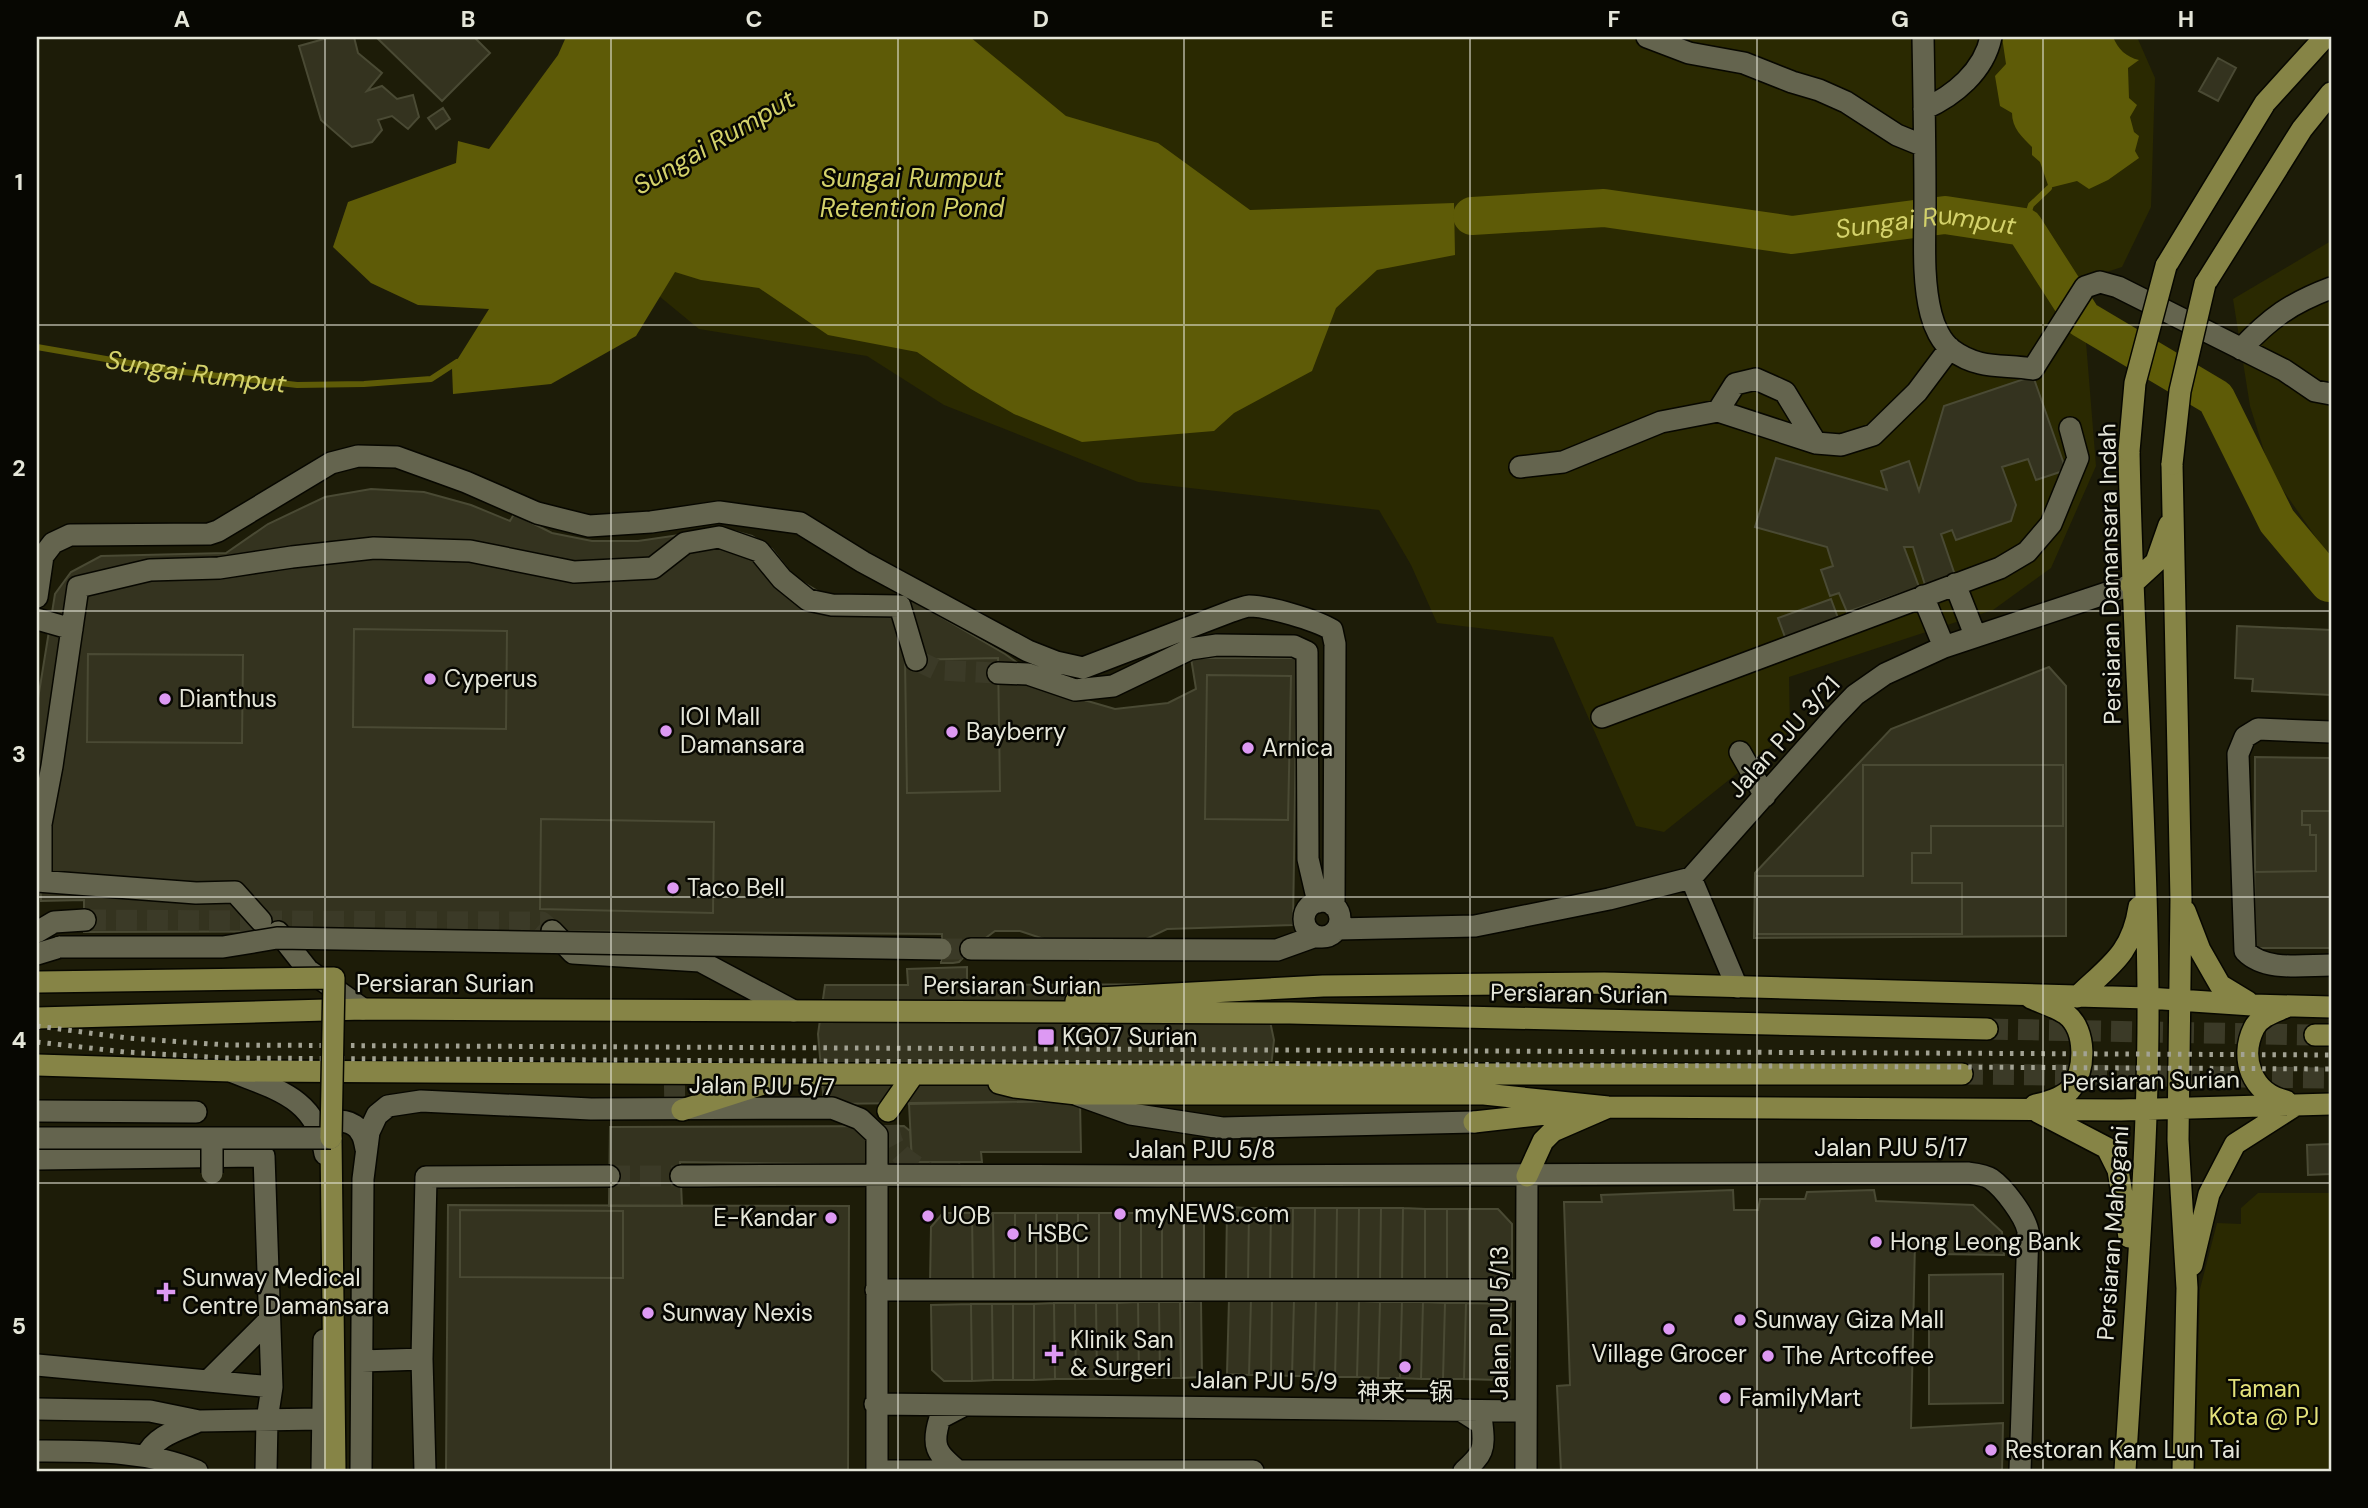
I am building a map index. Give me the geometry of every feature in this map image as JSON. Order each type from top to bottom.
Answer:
[{"type":"main road","name":"Persiaran Damansara Indah","points":[[2148,998],[2146,867],[2131,585],[2129,450],[2135,383],[2166,265],[2265,103],[2325,37]]},
{"type":"main road","points":[[2183,1471],[2187,1288],[2178,1140],[2181,900],[2172,464],[2180,391],[2205,284],[2302,129],[2331,93]]},
{"type":"main road","points":[[2131,585],[2155,562],[2163,546],[2174,506]]},
{"type":"main road","points":[[2077,997],[2114,963],[2127,947],[2137,921],[2146,867]]},
{"type":"main road","points":[[2181,900],[2200,950],[2220,985],[2252,1005]]},
{"type":"main road","points":[[38,983],[334,978],[327,1140],[335,1471]]},
{"type":"main road","name":"Persiaran Surian","points":[[1012,1012],[1098,998],[1323,986],[1604,983],[2180,999],[2252,1005],[2331,1007]]},
{"type":"main road","points":[[2004,1110],[2046,1103],[2069,1091],[2081,1070],[2081,1048],[2076,1026],[2067,1015],[2023,994]]},
{"type":"main road","name":"Persiaran Mahogani","points":[[2125,1471],[2147,1109],[2148,998]]},
{"type":"main road","points":[[2290,1006],[2266,1016],[2255,1026],[2248,1059],[2251,1075],[2259,1088],[2278,1100],[2298,1104]]},
{"type":"main road","name":"Persiaran Surian","points":[[37,1018],[363,1009],[1290,1013],[1987,1029]]},
{"type":"main road","points":[[37,1065],[231,1071]]},
{"type":"main road","name":"Persiaran Surian","points":[[231,1071],[913,1075],[1962,1074]]},
{"type":"main road","points":[[682,1110],[795,1074]]},
{"type":"main road","name":"Persiaran Surian","points":[[967,1074],[1015,1087],[1077,1094],[1484,1094],[1608,1107],[2033,1110],[2331,1104]]},
{"type":"main road","points":[[888,1118],[913,1075]]},
{"type":"main road","points":[[2187,1288],[2208,1194],[2235,1144],[2298,1104]]},
{"type":"main road","points":[[1474,1122],[1608,1107]]},
{"type":"main road","points":[[1527,1176],[1543,1141],[1553,1131],[1608,1107]]},
{"type":"main road","points":[[2033,1110],[2107,1148],[2118,1170],[2135,1274],[2131,1362]]},
{"type":"street","points":[[1647,37],[1689,53],[1744,63],[1819,90],[1846,102],[1897,135],[1924,146]]},
{"type":"street","points":[[1923,37],[1927,293],[1938,332],[1950,348],[1972,362],[2033,369],[2085,288],[2100,282],[2118,287],[2284,370],[2315,391],[2331,394]]},
{"type":"street","points":[[1924,109],[1952,95],[1970,76],[1988,50],[1991,37]]},
{"type":"street","points":[[2241,349],[2284,309],[2331,288]]},
{"type":"street","points":[[1520,467],[1563,462],[1661,422],[1718,411],[1816,443],[1841,445],[1873,435],[1917,392],[1950,348]]},
{"type":"street","points":[[1718,411],[1735,384],[1756,379],[1785,392],[1816,443]]},
{"type":"street","points":[[1602,717],[2000,568],[2027,552],[2051,524],[2078,458],[2070,428]]},
{"type":"street","points":[[37,597],[43,556],[53,543],[70,535],[209,534],[331,463],[358,456],[397,457],[466,482],[537,513],[589,526],[651,522],[719,512],[800,523],[863,562],[1028,651],[1056,662],[1083,668],[1245,606],[1258,607],[1322,624],[1332,630],[1335,644],[1326,904]]},
{"type":"street","points":[[363,1009],[308,970],[270,926],[234,892],[196,893],[39,880],[41,824],[78,587],[150,570],[219,568],[374,548],[470,551],[575,572],[653,568],[685,543],[719,537],[759,551],[782,579],[808,600],[832,605],[900,606],[916,660]]},
{"type":"street","points":[[1955,584],[1975,635]]},
{"type":"street","name":"Jalan PJU 3/21","points":[[1691,878],[1834,717],[1855,695],[1885,674],[1975,635],[2131,585]]},
{"type":"street","points":[[1923,596],[1944,647]]},
{"type":"street","points":[[37,619],[72,629]]},
{"type":"street","points":[[971,949],[1277,950],[1316,936],[1328,937],[1337,929],[1340,918],[1326,904],[1308,859],[1307,652],[1294,646],[1217,645],[1190,649],[1113,686],[1075,690],[1028,674],[998,673]]},
{"type":"street","points":[[2331,732],[2258,729],[2245,737],[2238,754],[2245,951],[2253,959],[2268,964],[2331,965]]},
{"type":"street","points":[[1740,752],[1765,796]]},
{"type":"street","points":[[1337,929],[1475,926],[1609,899],[1691,878],[1738,987]]},
{"type":"street","points":[[1316,936],[1307,930],[1304,918],[1308,908],[1326,904]]},
{"type":"street","points":[[37,932],[54,922],[85,920]]},
{"type":"street","points":[[552,931],[573,953],[700,961],[794,1011]]},
{"type":"street","points":[[37,954],[60,947],[223,947],[277,938],[941,949]]},
{"type":"street","points":[[231,1071],[283,1092],[303,1105],[327,1140]]},
{"type":"street","points":[[732,1086],[795,1074]]},
{"type":"street","points":[[1077,1094],[1131,1114],[1222,1128],[1474,1122]]},
{"type":"street","name":"Jalan PJU 5/7","points":[[361,1471],[363,1179],[369,1132],[377,1115],[388,1106],[421,1101],[682,1110],[832,1108],[860,1119],[877,1135],[877,1471]]},
{"type":"street","points":[[37,1111],[196,1112]]},
{"type":"street","points":[[37,1159],[264,1156],[309,1115]]},
{"type":"street","points":[[321,1471],[328,1128],[333,1123],[344,1121],[353,1124],[361,1132],[367,1149]]},
{"type":"street","points":[[37,1138],[327,1140]]},
{"type":"street","points":[[212,1138],[212,1173]]},
{"type":"street","points":[[264,1156],[272,1387],[267,1420],[266,1471]]},
{"type":"street","name":"Jalan PJU 5/8","points":[[681,1175],[876,1173],[1211,1177],[1527,1176]]},
{"type":"street","name":"Jalan PJU 5/17","points":[[1527,1176],[1968,1173],[1992,1179],[2020,1212],[2028,1231],[2020,1471]]},
{"type":"street","points":[[425,1471],[422,1359],[426,1177],[609,1176]]},
{"type":"street","name":"Jalan PJU 5/13","points":[[1526,1471],[1527,1176]]},
{"type":"street","points":[[876,1290],[1526,1290]]},
{"type":"street","points":[[208,1381],[270,1320]]},
{"type":"street","points":[[362,1361],[422,1359]]},
{"type":"street","points":[[37,1365],[272,1387]]},
{"type":"street","name":"Jalan PJU 5/9","points":[[875,1404],[1526,1411]]},
{"type":"street","points":[[958,1471],[939,1455],[934,1434],[940,1418],[963,1406]]},
{"type":"street","points":[[37,1409],[149,1411],[199,1421],[322,1419]]},
{"type":"street","points":[[1460,1410],[1482,1424],[1485,1441],[1481,1455],[1464,1471]]},
{"type":"street","points":[[146,1456],[151,1446],[164,1436],[199,1421]]},
{"type":"street","points":[[37,1451],[98,1451],[146,1456],[197,1471]]},
{"type":"street","points":[[877,1471],[1253,1471]]},
{"type":"green space","points":[[565,37],[2137,37],[2155,78],[2151,207],[2122,267],[2073,283],[2086,342],[2096,466],[2051,568],[1993,610],[1789,677],[1790,731],[1664,832],[1636,826],[1553,637],[1437,623],[1411,565],[1379,510],[1138,482],[944,405],[867,356],[699,329],[636,277]]},
{"type":"green space","points":[[2331,241],[2331,559],[2271,473],[2250,406],[2233,299]]},
{"type":"green space","name":"Taman Kota @ PJ","points":[[2258,1193],[2331,1193],[2331,1471],[2195,1471],[2200,1289],[2217,1223],[2241,1224],[2241,1208]]},
{"type":"water","name":"Sungai Rumput Retention Pond","points":[[566,37],[970,37],[1066,116],[1158,143],[1250,210],[1454,203],[1455,255],[1377,270],[1336,308],[1312,371],[1234,413],[1214,431],[1082,442],[1014,414],[917,352],[828,335],[759,288],[701,280],[675,272],[636,336],[551,384],[453,394],[452,368],[489,309],[418,305],[371,283],[333,247],[348,202],[456,163],[458,141],[489,149],[558,55]]},
{"type":"water","points":[[2002,37],[2113,37],[2123,52],[2139,60],[2128,68],[2129,98],[2137,105],[2130,117],[2134,132],[2139,136],[2135,151],[2139,158],[2108,180],[2089,189],[2077,181],[2049,188],[2040,162],[2032,155],[2032,147],[2016,128],[2012,113],[2000,106],[1995,76],[2006,64]]},
{"type":"building","points":[[331,37],[354,37],[358,53],[382,73],[367,91],[382,86],[397,99],[413,95],[419,117],[408,129],[392,116],[378,120],[382,130],[372,142],[352,147],[321,120],[299,46]]},
{"type":"building","points":[[376,37],[474,37],[490,53],[442,101]]},
{"type":"building","points":[[2218,58],[2236,68],[2218,101],[2199,91]]},
{"type":"building","points":[[443,108],[450,119],[436,129],[428,118]]},
{"type":"building","points":[[2033,376],[2066,470],[2036,480],[2028,459],[2002,467],[2016,505],[2011,521],[1956,540],[1952,530],[1941,534],[1956,578],[1926,588],[1913,547],[1904,547],[1919,587],[1847,612],[1839,593],[1830,596],[1821,570],[1833,566],[1827,547],[1755,527],[1776,458],[1887,490],[1881,471],[1909,461],[1919,491],[1944,406]]},
{"type":"building","name":"IOI Mall Damansara","points":[[371,489],[424,492],[471,505],[510,521],[514,514],[552,533],[592,541],[638,541],[700,532],[734,531],[752,536],[772,549],[794,577],[828,597],[903,595],[1005,654],[1060,693],[1115,709],[1168,703],[1196,689],[1191,658],[1297,658],[1293,925],[1167,929],[1140,942],[1053,942],[1020,931],[995,931],[959,962],[941,963],[942,934],[84,932],[84,900],[41,901],[37,705],[55,594],[71,572],[101,556],[226,553],[268,524],[325,497]]},
{"type":"building","points":[[1831,599],[1838,618],[1785,637],[1778,618]]},
{"type":"building","points":[[2237,626],[2331,630],[2331,695],[2252,691],[2253,679],[2235,678]]},
{"type":"building","name":"Cyperus","points":[[354,629],[507,631],[506,729],[353,727]]},
{"type":"building","name":"Dianthus","points":[[88,654],[243,655],[242,743],[87,742]]},
{"type":"building","name":"Bayberry","points":[[998,658],[1000,791],[907,793],[905,660]]},
{"type":"building","points":[[2049,667],[2066,686],[2066,936],[1754,938],[1755,873],[1891,729]]},
{"type":"building","name":"Arnica","points":[[1207,675],[1291,676],[1288,820],[1205,819]]},
{"type":"building","points":[[2255,757],[2331,758],[2331,948],[2254,948]]},
{"type":"building","points":[[2255,757],[2331,758],[2331,811],[2302,811],[2302,825],[2310,825],[2310,835],[2316,835],[2316,871],[2255,872]]},
{"type":"building","points":[[1863,765],[2063,765],[2063,826],[1931,826],[1931,853],[1912,853],[1912,883],[1962,883],[1962,934],[1757,934],[1757,876],[1863,876]]},
{"type":"building","points":[[541,819],[714,822],[713,913],[540,909]]},
{"type":"building","name":"KG07 Surian","points":[[967,967],[967,985],[1262,984],[1274,1040],[1267,1103],[1080,1101],[824,1104],[818,1034],[825,985],[908,985],[907,969]]},
{"type":"building","points":[[1080,1101],[1081,1152],[981,1152],[982,1162],[912,1162],[909,1104]]},
{"type":"building","points":[[904,1126],[910,1131],[912,1162],[959,1162],[961,1178],[904,1177],[891,1165],[680,1162],[682,1206],[609,1206],[610,1127]]},
{"type":"building","points":[[2331,1144],[2331,1174],[2308,1175],[2307,1145]]},
{"type":"building","name":"Sunway Giza Mall","points":[[1733,1190],[1734,1210],[1758,1210],[1760,1199],[1805,1199],[1807,1192],[1874,1190],[1876,1201],[1973,1205],[2002,1232],[2004,1255],[1935,1254],[1936,1244],[1915,1241],[1911,1428],[2003,1423],[2002,1471],[1561,1471],[1557,1386],[1570,1385],[1564,1202],[1602,1202],[1601,1195]]},
{"type":"building","name":"Sunway Nexis","points":[[448,1205],[849,1206],[848,1471],[446,1471]]},
{"type":"building","points":[[1227,1207],[1249,1208],[1248,1283],[1226,1282]]},
{"type":"building","points":[[1249,1208],[1271,1208],[1270,1283],[1248,1283]]},
{"type":"building","points":[[1271,1208],[1293,1208],[1292,1283],[1270,1283]]},
{"type":"building","points":[[1293,1208],[1315,1208],[1314,1283],[1292,1283]]},
{"type":"building","points":[[1315,1208],[1337,1208],[1336,1283],[1314,1283]]},
{"type":"building","points":[[1337,1208],[1359,1208],[1358,1283],[1336,1283]]},
{"type":"building","points":[[1359,1208],[1381,1208],[1380,1283],[1358,1283]]},
{"type":"building","points":[[1381,1208],[1403,1208],[1402,1283],[1380,1283]]},
{"type":"building","points":[[1403,1208],[1425,1209],[1425,1284],[1402,1283]]},
{"type":"building","points":[[1425,1209],[1447,1209],[1447,1284],[1425,1284]]},
{"type":"building","points":[[1447,1209],[1469,1209],[1469,1284],[1447,1284]]},
{"type":"building","points":[[1469,1209],[1498,1209],[1512,1224],[1512,1284],[1469,1284]]},
{"type":"building","points":[[460,1210],[623,1211],[623,1278],[460,1277]]},
{"type":"building","points":[[1183,1212],[1204,1212],[1204,1284],[1183,1284]]},
{"type":"building","points":[[1183,1212],[1183,1284],[1162,1284],[1162,1213]]},
{"type":"building","points":[[943,1213],[972,1213],[973,1285],[930,1285],[931,1227]]},
{"type":"building","points":[[972,1213],[993,1213],[994,1285],[973,1285]]},
{"type":"building","points":[[993,1213],[1015,1213],[1015,1285],[994,1285]]},
{"type":"building","points":[[1015,1213],[1036,1213],[1036,1285],[1015,1285]]},
{"type":"building","points":[[1036,1213],[1057,1213],[1057,1284],[1036,1285]]},
{"type":"building","points":[[1057,1213],[1078,1213],[1078,1284],[1057,1284]]},
{"type":"building","points":[[1078,1213],[1099,1213],[1099,1284],[1078,1284]]},
{"type":"building","points":[[1099,1213],[1120,1213],[1120,1284],[1099,1284]]},
{"type":"building","points":[[1120,1213],[1141,1213],[1141,1284],[1120,1284]]},
{"type":"building","points":[[1141,1213],[1162,1213],[1162,1284],[1141,1284]]},
{"type":"building","points":[[2003,1274],[2003,1403],[1929,1404],[1929,1275]]},
{"type":"building","points":[[1229,1299],[1251,1299],[1249,1375],[1227,1374]]},
{"type":"building","points":[[1251,1299],[1272,1300],[1271,1375],[1249,1375]]},
{"type":"building","points":[[1272,1300],[1294,1300],[1292,1376],[1271,1375]]},
{"type":"building","points":[[1294,1300],[1316,1300],[1314,1376],[1292,1376]]},
{"type":"building","points":[[1316,1300],[1337,1301],[1335,1377],[1314,1376]]},
{"type":"building","points":[[1201,1301],[1202,1377],[1181,1378],[1180,1302]]},
{"type":"building","points":[[1337,1301],[1359,1301],[1357,1377],[1335,1377]]},
{"type":"building","points":[[1359,1301],[1380,1302],[1378,1378],[1357,1377]]},
{"type":"building","points":[[1138,1302],[1159,1302],[1160,1378],[1139,1378]]},
{"type":"building","points":[[1138,1302],[1139,1378],[1118,1379],[1117,1303]]},
{"type":"building","points":[[1159,1302],[1180,1302],[1181,1378],[1160,1378]]},
{"type":"building","points":[[1380,1302],[1402,1302],[1400,1378],[1378,1378]]},
{"type":"building","points":[[1402,1302],[1423,1302],[1421,1379],[1400,1378]]},
{"type":"building","points":[[1423,1302],[1445,1303],[1443,1379],[1421,1379]]},
{"type":"building","points":[[1054,1303],[1075,1303],[1076,1379],[1055,1379]]},
{"type":"building","points":[[1054,1303],[1055,1379],[1034,1380],[1034,1304]]},
{"type":"building","points":[[1075,1303],[1096,1303],[1097,1379],[1076,1379]]},
{"type":"building","points":[[1096,1303],[1117,1303],[1118,1379],[1097,1379]]},
{"type":"building","points":[[1445,1303],[1466,1303],[1464,1379],[1443,1379]]},
{"type":"building","points":[[1466,1303],[1511,1304],[1510,1368],[1498,1380],[1464,1379]]},
{"type":"building","points":[[971,1304],[992,1304],[993,1380],[972,1381]]},
{"type":"building","points":[[971,1304],[972,1381],[944,1381],[932,1370],[931,1305]]},
{"type":"building","points":[[992,1304],[1013,1304],[1013,1380],[993,1380]]},
{"type":"building","points":[[1013,1304],[1034,1304],[1034,1380],[1013,1380]]},
{"type":"waterway","points":[[2024,227],[2031,205],[2049,188]]},
{"type":"waterway","name":"Sungai Rumput","points":[[1472,216],[1604,208],[1792,235],[1945,215],[2024,227],[2083,319],[2216,398],[2277,521],[2331,583]]},
{"type":"waterway","name":"Sungai Rumput","points":[[37,347],[175,371],[297,385],[431,379],[457,362]]},
{"type":"tunnel","points":[[916,660],[937,670],[998,673]]},
{"type":"tunnel","points":[[85,920],[261,921],[273,928]]},
{"type":"tunnel","points":[[261,921],[542,922],[552,931]]},
{"type":"tunnel","points":[[941,949],[971,949]]},
{"type":"tunnel","points":[[1987,1029],[2315,1035]]},
{"type":"tunnel","points":[[1962,1074],[2331,1078]]},
{"type":"tunnel","points":[[664,1087],[731,1086]]},
{"type":"tunnel","points":[[889,1125],[893,1142],[902,1155],[930,1174]]},
{"type":"tunnel","points":[[609,1176],[681,1176]]},
{"type":"railway","points":[[37,1026],[127,1038],[227,1045],[2331,1055]]},
{"type":"railway","points":[[37,1042],[125,1052],[226,1058],[2331,1069]]},
{"type":"place","name":"Cyperus","points":[[430,679]]},
{"type":"place","name":"Dianthus","points":[[165,699]]},
{"type":"place","name":"IOI Mall Damansara","points":[[666,731]]},
{"type":"place","name":"Bayberry","points":[[952,732]]},
{"type":"place","name":"Arnica","points":[[1248,748]]},
{"type":"place","name":"Taco Bell","points":[[673,888]]},
{"type":"place","name":"KG07 Surian","points":[[1046,1037]]},
{"type":"place","name":"myNEWS.com","points":[[1120,1214]]},
{"type":"place","name":"UOB","points":[[928,1216]]},
{"type":"place","name":"E-Kandar","points":[[831,1218]]},
{"type":"place","name":"HSBC","points":[[1013,1234]]},
{"type":"place","name":"Hong Leong Bank","points":[[1876,1242]]},
{"type":"place","name":"Sunway Medical Centre Damansara","points":[[166,1292]]},
{"type":"place","name":"Sunway Nexis","points":[[648,1313]]},
{"type":"place","name":"Sunway Giza Mall","points":[[1740,1320]]},
{"type":"place","name":"Village Grocer","points":[[1669,1329]]},
{"type":"place","name":"Klinik San & Surgeri","points":[[1054,1354]]},
{"type":"place","name":"The Artcoffee","points":[[1768,1356]]},
{"type":"place","name":"神来一锅","points":[[1405,1367]]},
{"type":"place","name":"FamilyMart","points":[[1725,1398]]},
{"type":"place","name":"Restoran Kam Lun Tai","points":[[1991,1450]]}]
